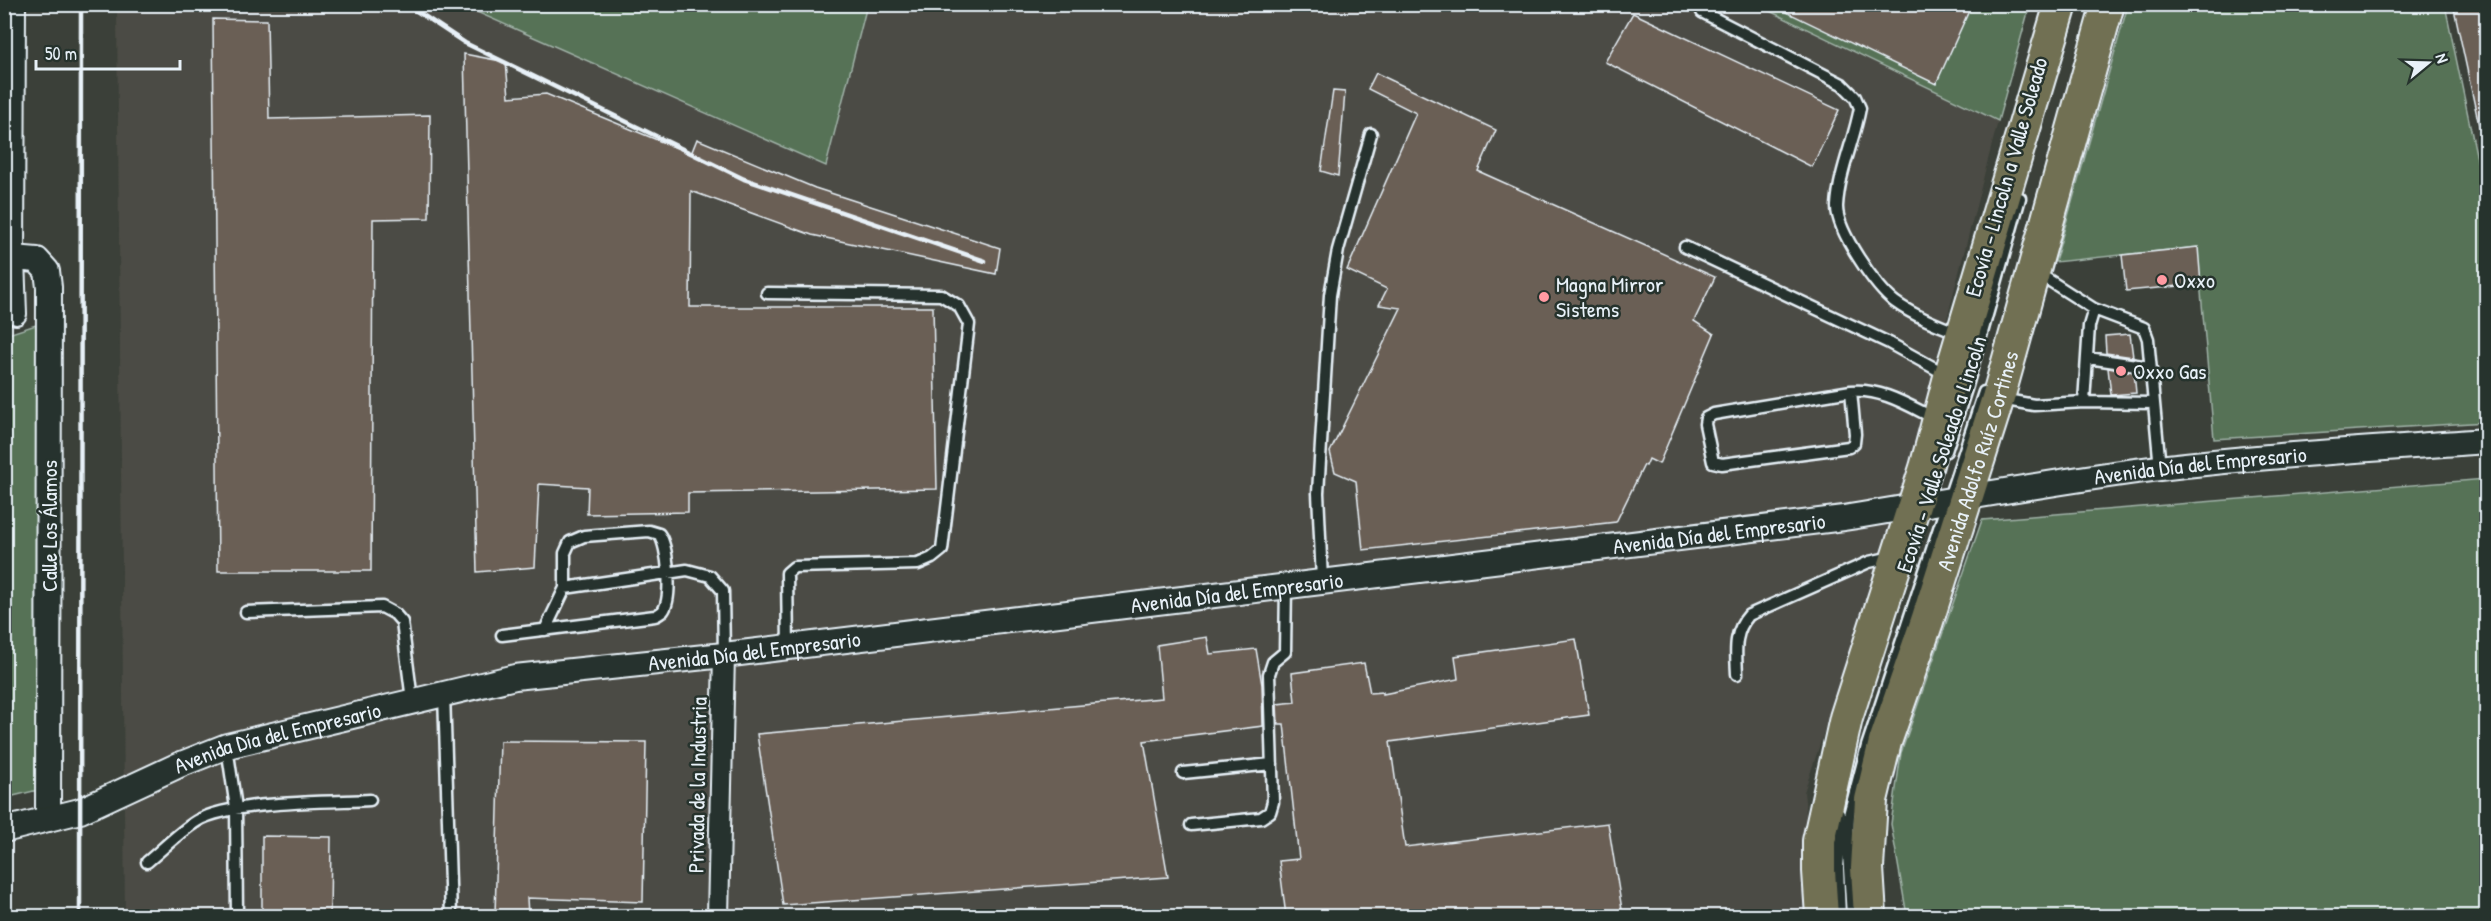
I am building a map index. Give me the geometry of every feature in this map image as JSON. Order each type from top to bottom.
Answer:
[{"type":"main road","name":"Avenida Adolfo Ruíz Cortines","points":[[1870,916],[1867,868],[1871,800],[1936,502],[1939,420],[2061,4]]},
{"type":"main road","name":"Avenida Adolfo Ruíz Cortines","points":[[1822,916],[1819,841],[1846,718],[1898,555],[1936,502],[1992,390],[2034,271],[2108,4]]},
{"type":"street","points":[[15,4],[9,260],[16,314]]},
{"type":"street","name":"Calle Los Álamos","points":[[9,260],[30,258],[42,264],[47,271],[49,287],[48,819]]},
{"type":"street","name":"Avenida Día del Empresario","points":[[4,830],[80,811],[179,765],[227,746],[514,677],[724,655],[1322,580],[1844,518],[2160,468],[2265,457],[2487,441]]},
{"type":"street","name":"Privada de la Industria","points":[[718,916],[724,655]]},
{"type":"lane","points":[[1702,12],[1842,84],[1855,97],[1860,108],[1840,182],[1837,209],[1847,238],[1876,282],[1896,303],[1963,335]]},
{"type":"lane","points":[[1322,580],[1318,493],[1330,295],[1338,250],[1371,134]]},
{"type":"lane","name":"Ecovía - Lincoln a Valle Soleado","points":[[1943,461],[1967,386],[2023,187]]},
{"type":"lane","points":[[1685,247],[1889,343],[1950,377]]},
{"type":"lane","points":[[2034,271],[2052,285],[2094,309],[2144,328],[2148,339],[2160,468]]},
{"type":"lane","points":[[767,293],[941,295],[959,306],[969,324],[942,550],[932,558],[918,564],[794,567],[787,573],[786,584],[788,647]]},
{"type":"lane","points":[[2084,402],[2089,326],[2094,309]]},
{"type":"lane","points":[[2088,358],[2150,367]]},
{"type":"lane","points":[[1851,391],[1855,434],[1854,443],[1849,447],[1722,464],[1713,462],[1706,424],[1709,416],[1851,391],[1868,390],[1886,395],[1939,420]]},
{"type":"lane","points":[[1992,390],[2034,405],[2084,402],[2154,403]]},
{"type":"lane","name":"Ecovía - Valle Soleado a Lincoln","points":[[1852,916],[1848,852],[1849,815],[1936,502]]},
{"type":"lane","points":[[502,635],[546,630],[655,616],[663,611],[667,603],[668,573],[664,541],[659,534],[649,531],[584,536],[570,542],[565,553],[565,588],[546,630]]},
{"type":"lane","points":[[1737,674],[1736,639],[1740,625],[1749,615],[1869,562],[1898,555]]},
{"type":"lane","points":[[565,588],[687,570],[710,576],[723,591],[724,655]]},
{"type":"lane","points":[[1191,825],[1261,818],[1270,812],[1273,802],[1269,674],[1273,662],[1285,652],[1286,585]]},
{"type":"lane","points":[[246,612],[382,607],[395,614],[402,622],[412,700]]},
{"type":"lane","points":[[444,693],[451,916]]},
{"type":"lane","points":[[227,746],[236,808],[237,916]]},
{"type":"lane","points":[[1183,773],[1272,764]]},
{"type":"lane","points":[[1840,916],[1838,819],[1844,788]]},
{"type":"lane","points":[[147,862],[197,821],[212,814],[236,808],[370,800]]},
{"type":"shaded area","points":[[867,4],[1757,5],[1998,121],[1896,516],[1804,792],[1816,916],[125,916],[117,5],[461,5],[826,166]]},
{"type":"green space","points":[[461,5],[867,5],[826,166]]},
{"type":"green space","points":[[1757,5],[2030,5],[1998,121]]},
{"type":"green space","points":[[2128,5],[2445,5],[2486,202],[2486,422],[2214,439],[2197,247],[2055,262]]},
{"type":"green space","points":[[42,323],[38,790],[5,798],[5,335]]},
{"type":"green space","points":[[2486,479],[2486,916],[1907,916],[1891,824],[1901,753],[1982,520]]},
{"type":"building","points":[[1770,4],[1972,4],[1936,84]]},
{"type":"building","points":[[2453,4],[2487,4],[2487,129],[2480,130]]},
{"type":"building","points":[[1633,13],[1839,110],[1812,167],[1605,62]]},
{"type":"building","points":[[213,19],[267,20],[269,119],[430,115],[429,218],[373,219],[371,571],[218,571]]},
{"type":"building","points":[[464,54],[506,62],[509,97],[546,94],[691,154],[697,139],[815,188],[1000,248],[996,274],[812,235],[691,191],[690,307],[933,307],[937,489],[688,493],[688,512],[587,514],[588,487],[539,484],[535,567],[477,572]]},
{"type":"building","points":[[1376,73],[1496,130],[1478,171],[1715,277],[1694,321],[1714,334],[1659,464],[1649,459],[1646,466],[1644,465],[1616,522],[1363,550],[1356,481],[1335,472],[1330,452],[1401,308],[1379,305],[1387,289],[1347,270],[1416,113],[1368,89]]},
{"type":"building","points":[[1333,91],[1345,92],[1338,176],[1321,171]]},
{"type":"building","points":[[2198,247],[2201,284],[2126,291],[2122,255]]},
{"type":"building","points":[[2130,334],[2133,357],[2106,353],[2105,336]]},
{"type":"building","points":[[2108,368],[2134,372],[2136,393],[2111,395]]},
{"type":"building","points":[[1207,637],[1210,654],[1256,649],[1262,685],[1263,726],[1144,741],[1168,877],[783,905],[757,734],[1162,698],[1157,645]]},
{"type":"building","points":[[1576,639],[1589,715],[1390,742],[1405,847],[1608,823],[1623,916],[1286,916],[1279,861],[1299,859],[1284,724],[1278,724],[1277,704],[1295,702],[1292,673],[1364,663],[1370,693],[1383,692],[1383,694],[1458,679],[1455,656]]},
{"type":"building","points":[[500,741],[646,742],[643,902],[527,898],[528,915],[495,915]]},
{"type":"building","points":[[262,836],[331,837],[330,916],[262,916]]},
{"type":"railway","points":[[80,916],[81,4]]},
{"type":"railway","points":[[406,4],[465,43],[744,179],[985,261]]},
{"type":"place","name":"Oxxo","points":[[2162,280]]},
{"type":"place","name":"Magna Mirror Sistems","points":[[1544,297]]},
{"type":"place","name":"Oxxo Gas","points":[[2121,371]]}]
